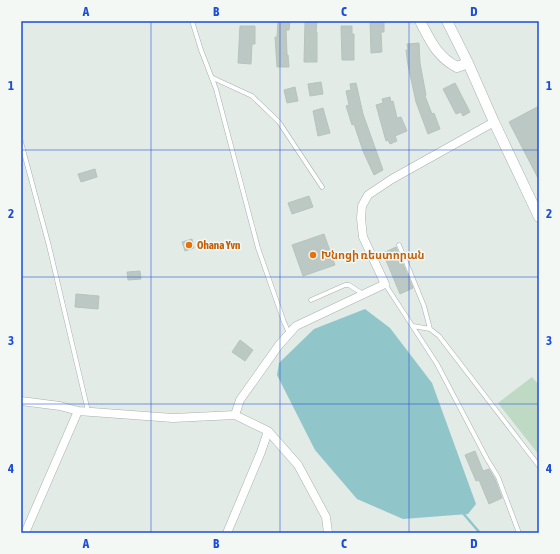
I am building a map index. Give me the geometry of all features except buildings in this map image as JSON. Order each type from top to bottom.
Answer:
[{"type":"street","points":[[420,21],[440,56],[456,67],[468,63]]},
{"type":"street","points":[[447,21],[539,217]]},
{"type":"street","points":[[235,415],[240,400],[279,345],[296,326],[385,284],[363,237],[361,218],[362,206],[368,195],[392,179],[494,122]]},
{"type":"street","points":[[21,401],[60,406],[78,411],[174,418],[235,415],[268,431],[298,465],[326,517],[327,531]]},
{"type":"street","points":[[25,533],[78,411]]},
{"type":"street","points":[[227,533],[261,452],[268,431]]},
{"type":"lane","points":[[192,21],[212,78],[236,161],[258,248],[289,333]]},
{"type":"lane","points":[[212,78],[252,96],[279,122],[322,187]]},
{"type":"lane","points":[[21,142],[49,246],[88,412]]},
{"type":"lane","points":[[399,245],[424,306],[430,328]]},
{"type":"lane","points":[[311,300],[345,284],[363,294]]},
{"type":"lane","points":[[385,284],[438,364],[487,459],[498,477],[518,533]]},
{"type":"lane","points":[[413,326],[430,328],[440,336],[539,466]]},
{"type":"green space","points":[[532,377],[539,385],[539,455],[498,403]]},
{"type":"water","points":[[365,309],[390,328],[432,383],[476,504],[468,514],[403,519],[357,499],[315,450],[277,375],[279,363],[314,329]]},
{"type":"waterway","points":[[462,512],[480,533]]},
{"type":"place","name":"Ohana Yvn","points":[[189,245]]},
{"type":"place","name":"Խնոցի ռեստորան","points":[[313,255]]}]
